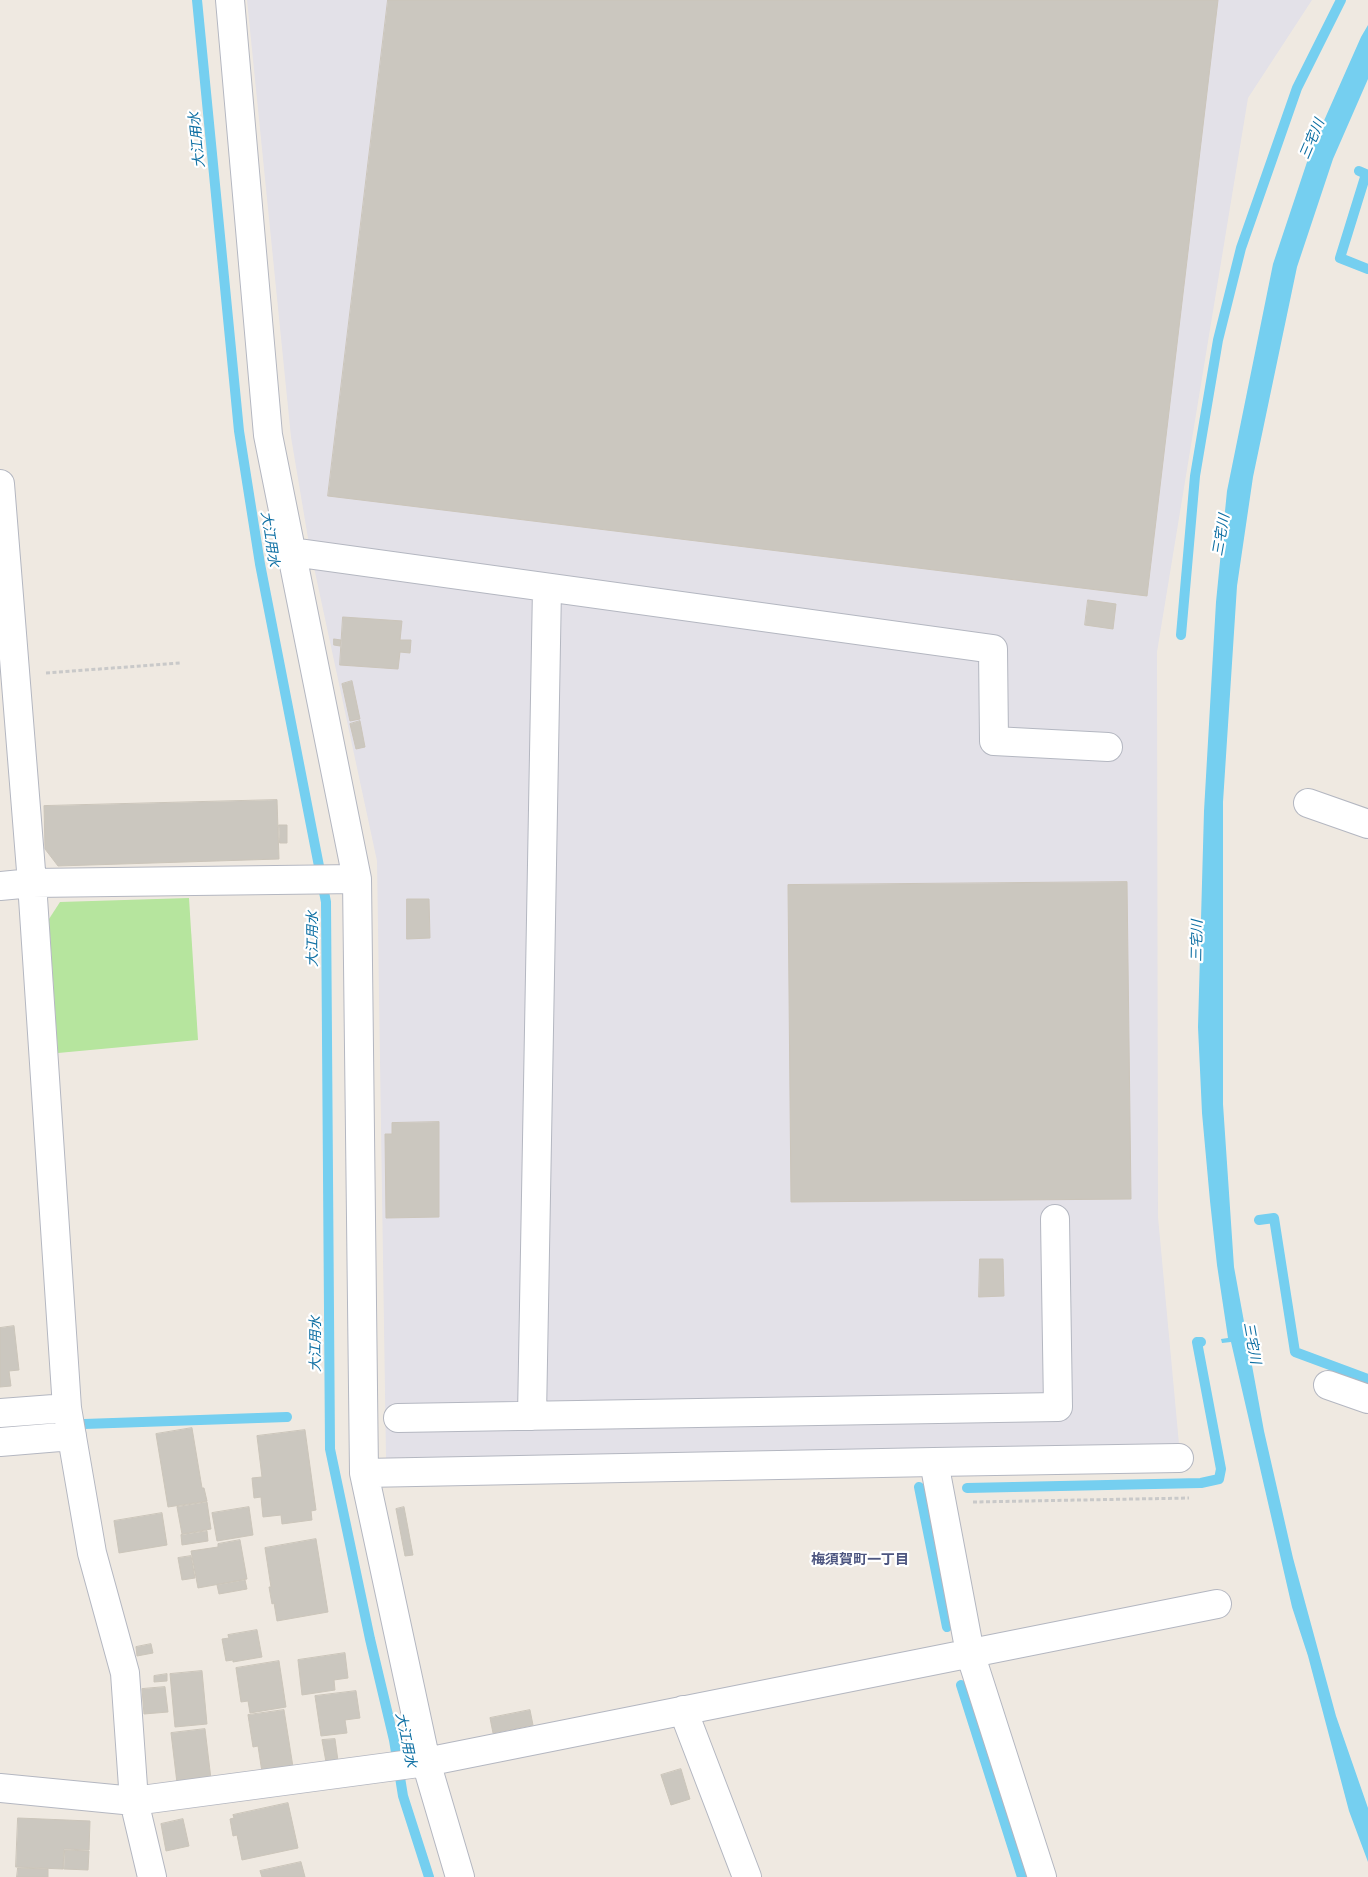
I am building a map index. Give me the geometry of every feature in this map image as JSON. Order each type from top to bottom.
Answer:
[{"type":"street","points":[[230,0],[268,434],[292,552],[347,879],[364,1473],[419,1763],[460,1877]]},
{"type":"street","points":[[0,484],[32,883],[67,1408],[92,1552],[125,1672],[134,1801],[152,1877]]},
{"type":"street","points":[[292,552],[993,649],[994,741],[1108,747]]},
{"type":"street","points":[[532,1416],[547,588]]},
{"type":"street","points":[[1308,803],[1368,824]]},
{"type":"street","points":[[0,886],[32,883],[347,879]]},
{"type":"street","points":[[398,1418],[1058,1407],[1055,1219]]},
{"type":"street","points":[[1328,1385],[1368,1399]]},
{"type":"street","points":[[0,1413],[67,1408]]},
{"type":"street","points":[[0,1442],[72,1436]]},
{"type":"street","points":[[364,1473],[1179,1458]]},
{"type":"street","points":[[934,1462],[970,1653],[1042,1877]]},
{"type":"street","points":[[0,1788],[134,1801],[419,1763],[1217,1604]]},
{"type":"street","points":[[682,1710],[747,1877]]},
{"type":"path","points":[[16,675],[180,663]]},
{"type":"path","points":[[941,1502],[1189,1498]]},
{"type":"shaded area","points":[[247,0],[1312,0],[1248,98],[1157,652],[1158,1217],[1179,1444],[386,1458],[377,861],[309,544],[291,437]]},
{"type":"green space","points":[[189,898],[198,1040],[58,1053],[49,919],[60,902]]},
{"type":"water","points":[[1368,25],[1368,79],[1333,159],[1297,267],[1253,477],[1237,586],[1223,802],[1223,1104],[1234,1267],[1264,1431],[1293,1558],[1336,1716],[1368,1808],[1368,1862],[1349,1811],[1308,1656],[1292,1607],[1231,1342],[1222,1343],[1221,1339],[1228,1338],[1210,1201],[1202,1113],[1198,1027],[1204,811],[1216,602],[1227,491],[1273,264],[1311,150]]},
{"type":"building","points":[[388,0],[1218,0],[1147,596],[328,496]]},
{"type":"building","points":[[1088,600],[1116,604],[1113,629],[1085,625]]},
{"type":"building","points":[[343,617],[402,621],[400,640],[411,640],[410,653],[400,652],[398,669],[340,665]]},
{"type":"building","points":[[334,639],[341,640],[340,646],[334,645]]},
{"type":"building","points":[[352,681],[360,719],[350,721],[342,684]]},
{"type":"building","points":[[360,721],[365,747],[356,749],[350,724]]},
{"type":"building","points":[[277,800],[279,859],[58,866],[45,849],[44,806]]},
{"type":"building","points":[[279,825],[287,825],[287,843],[280,843]]},
{"type":"building","points":[[1127,882],[1131,1199],[791,1202],[788,885]]},
{"type":"building","points":[[407,899],[429,899],[430,938],[407,939]]},
{"type":"building","points":[[439,1122],[439,1217],[386,1218],[385,1134],[392,1134],[392,1123]]},
{"type":"building","points":[[980,1259],[1003,1259],[1004,1296],[979,1297]]},
{"type":"building","points":[[14,1326],[19,1370],[9,1371],[11,1386],[0,1387],[0,1328]]},
{"type":"building","points":[[192,1428],[202,1488],[204,1488],[207,1501],[168,1507],[156,1434]]},
{"type":"building","points":[[305,1430],[316,1510],[311,1511],[312,1520],[282,1524],[281,1515],[263,1517],[261,1497],[254,1498],[252,1478],[262,1477],[257,1436]]},
{"type":"building","points":[[207,1502],[211,1529],[182,1534],[177,1507]]},
{"type":"building","points":[[249,1507],[253,1535],[217,1541],[212,1513]]},
{"type":"building","points":[[404,1507],[413,1555],[405,1556],[396,1509]]},
{"type":"building","points":[[162,1513],[167,1545],[119,1553],[114,1521]]},
{"type":"building","points":[[207,1531],[208,1541],[182,1545],[181,1535]]},
{"type":"building","points":[[316,1539],[328,1612],[277,1621],[269,1587],[271,1587],[265,1548]]},
{"type":"building","points":[[240,1540],[247,1579],[198,1588],[191,1551],[218,1547],[218,1544]]},
{"type":"building","points":[[191,1556],[195,1578],[182,1580],[178,1558]]},
{"type":"building","points":[[245,1580],[247,1589],[219,1594],[217,1585]]},
{"type":"building","points":[[257,1630],[262,1657],[233,1662],[233,1660],[226,1661],[222,1639],[229,1638],[228,1635]]},
{"type":"building","points":[[151,1644],[153,1653],[137,1656],[136,1647]]},
{"type":"building","points":[[345,1653],[348,1678],[334,1680],[335,1690],[302,1695],[298,1660]]},
{"type":"building","points":[[279,1661],[286,1707],[250,1713],[248,1701],[241,1702],[236,1668]]},
{"type":"building","points":[[202,1671],[207,1724],[175,1727],[170,1674]]},
{"type":"building","points":[[167,1674],[167,1681],[154,1682],[154,1676]]},
{"type":"building","points":[[165,1687],[168,1712],[144,1714],[142,1689]]},
{"type":"building","points":[[356,1691],[360,1718],[345,1720],[347,1733],[321,1736],[315,1696]]},
{"type":"building","points":[[284,1710],[293,1767],[262,1772],[258,1746],[253,1747],[248,1715]]},
{"type":"building","points":[[530,1710],[533,1725],[493,1733],[490,1718]]},
{"type":"building","points":[[205,1729],[211,1779],[177,1783],[171,1733]]},
{"type":"building","points":[[335,1739],[338,1761],[326,1762],[322,1740]]},
{"type":"building","points":[[681,1769],[690,1799],[671,1805],[661,1775]]},
{"type":"building","points":[[288,1803],[298,1848],[242,1860],[237,1835],[233,1836],[230,1819],[234,1818],[233,1815]]},
{"type":"building","points":[[18,1818],[90,1821],[89,1850],[64,1849],[63,1869],[16,1867]]},
{"type":"building","points":[[183,1819],[189,1846],[166,1851],[161,1824]]},
{"type":"building","points":[[65,1850],[89,1851],[88,1870],[64,1869]]},
{"type":"building","points":[[301,1862],[305,1877],[262,1877],[260,1871]]},
{"type":"building","points":[[18,1868],[48,1869],[48,1877],[17,1877]]},
{"type":"waterway","name":"大江用水","points":[[197,0],[239,431],[260,564],[326,902],[330,1449],[370,1639],[394,1740],[403,1796],[429,1877]]},
{"type":"waterway","points":[[1181,635],[1195,476],[1218,340],[1241,248],[1297,88],[1341,0]]},
{"type":"waterway","points":[[1359,171],[1366,174],[1340,258],[1368,269]]},
{"type":"waterway","points":[[1259,1220],[1274,1218],[1295,1352],[1368,1379]]},
{"type":"waterway","points":[[967,1488],[1201,1483],[1219,1479],[1221,1469],[1197,1342],[1201,1342]]},
{"type":"waterway","points":[[84,1424],[287,1417]]},
{"type":"waterway","points":[[919,1487],[947,1627]]},
{"type":"waterway","points":[[961,1685],[1022,1877]]},
{"type":"district","name":"梅須賀町一丁目","points":[[860,1560]]},
{"type":"water label","name":"三宅川","points":[[1312,139]]},
{"type":"water label","name":"三宅川","points":[[1221,535]]},
{"type":"water label","name":"三宅川","points":[[1197,941]]},
{"type":"water label","name":"三宅川","points":[[1252,1343]]}]
